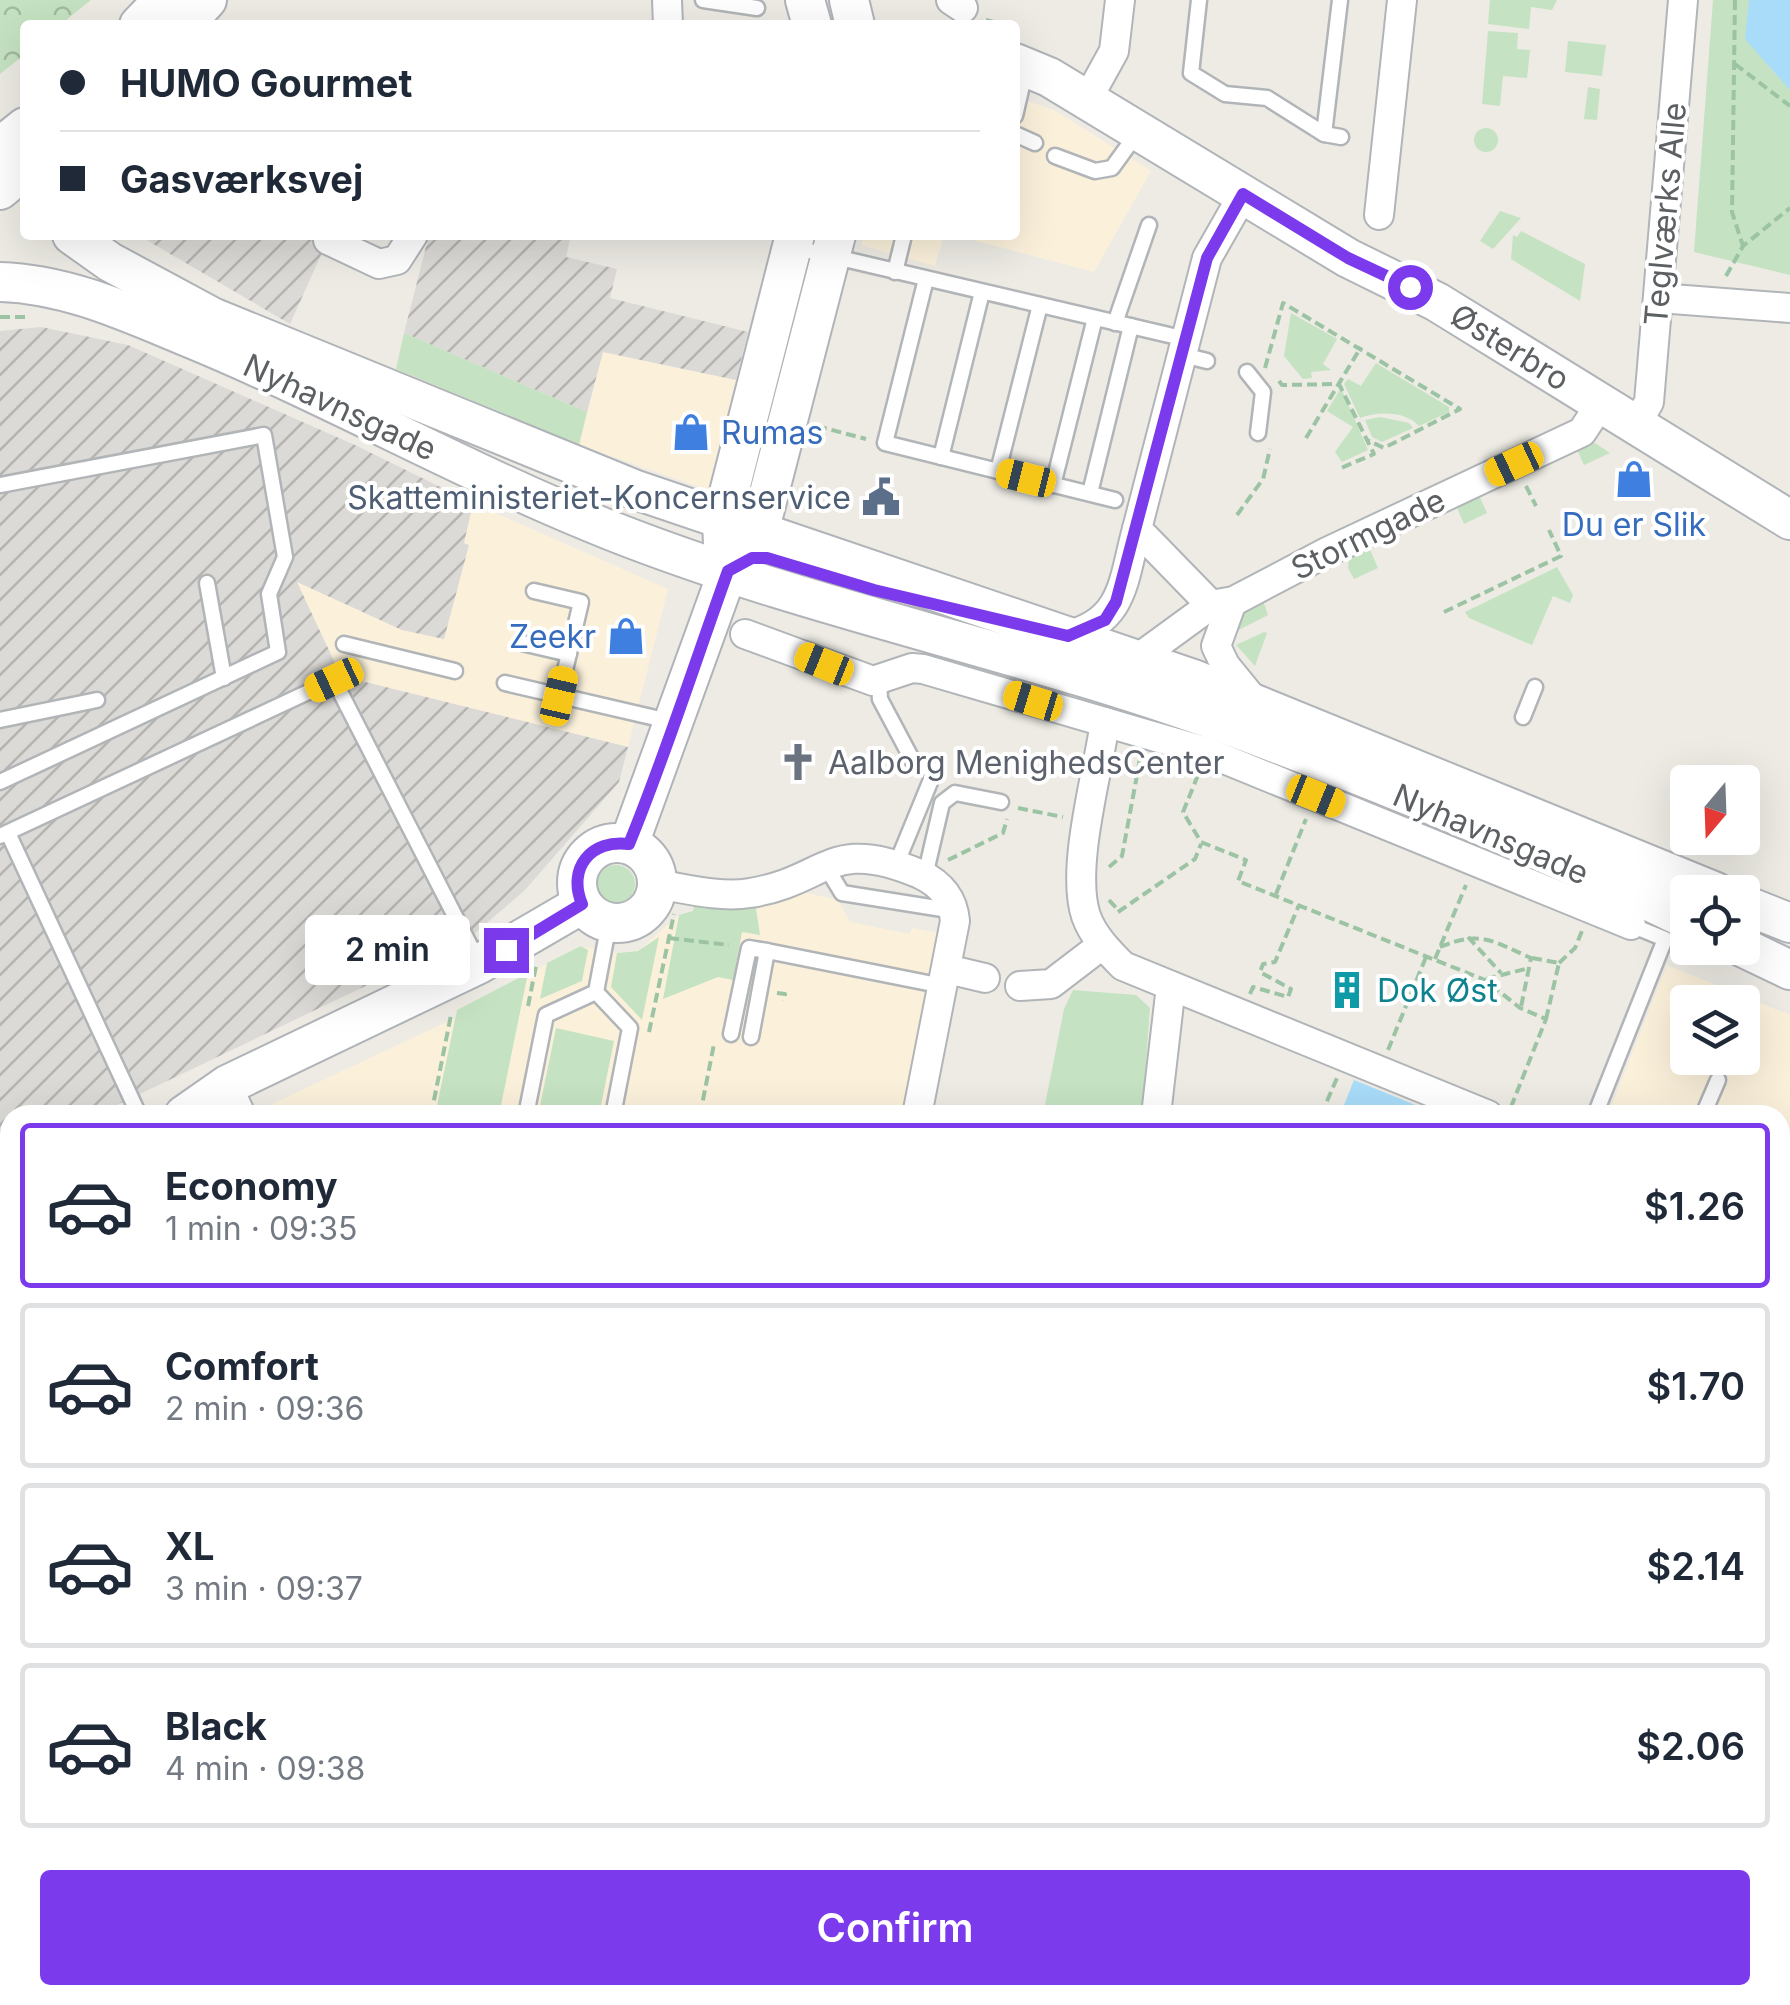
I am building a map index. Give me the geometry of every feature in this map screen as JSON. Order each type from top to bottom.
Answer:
[{"type":"street","points":[[144,20],[163,0]]},
{"type":"street","points":[[188,20],[206,0]]},
{"type":"street","points":[[1087,100],[1114,51],[1120,0]]},
{"type":"street","points":[[1378,215],[1379,141],[1402,0]]},
{"type":"street","name":"Teglværks Alle","points":[[1636,425],[1649,402],[1683,0]]},
{"type":"street","name":"Østerbro","points":[[1020,65],[1087,100],[1348,258],[1437,302],[1790,520]]},
{"type":"street","points":[[0,147],[20,132]]},
{"type":"street","points":[[0,192],[20,174]]},
{"type":"street","points":[[724,544],[752,558],[767,558],[874,590],[1068,636],[1094,627],[1112,612],[1192,352],[1207,258],[1243,194]]},
{"type":"street","name":"Nyhavnsgade","points":[[79,240],[110,262],[212,318],[636,490],[724,544],[1225,724],[1670,911]]},
{"type":"street","points":[[328,240],[379,264],[396,260],[410,240]]},
{"type":"street","points":[[629,844],[674,722],[724,544],[790,240]]},
{"type":"street","points":[[760,532],[833,246]]},
{"type":"street","name":"Nyhavnsgade","points":[[0,282],[54,288],[100,301],[297,382],[612,531],[724,544],[760,532],[1256,703],[1675,875]]},
{"type":"street","points":[[1659,298],[1790,308]]},
{"type":"street","name":"Stormgade","points":[[1137,659],[1221,604],[1582,432],[1601,403]]},
{"type":"street","points":[[1136,529],[1221,604],[1216,646],[1225,666],[1256,703]]},
{"type":"street","points":[[746,634],[879,681],[912,668],[923,669],[1196,748],[1631,925]]},
{"type":"street","points":[[1105,722],[1087,822],[1083,890],[1086,916],[1102,944],[1123,966],[1464,1105]]},
{"type":"street","points":[[595,914],[576,877],[589,853],[614,842],[629,844],[650,858],[666,899]]},
{"type":"street","points":[[168,1105],[188,1090],[234,1100],[479,964],[595,914],[636,919],[655,898],[751,893],[824,864],[870,857],[931,880],[954,912],[919,1105]]},
{"type":"street","points":[[1760,911],[1790,923]]},
{"type":"street","points":[[1760,938],[1790,947]]},
{"type":"street","points":[[1020,986],[1051,984],[1102,944]]},
{"type":"street","points":[[1760,956],[1790,970]]},
{"type":"street","points":[[945,978],[985,978]]},
{"type":"street","points":[[1157,1105],[1171,986]]},
{"type":"lane","points":[[703,0],[757,8]]},
{"type":"lane","points":[[1199,0],[1192,72],[1225,94],[1268,98],[1324,134],[1341,137]]},
{"type":"lane","points":[[1324,134],[1340,0]]},
{"type":"lane","points":[[1056,156],[1095,171],[1112,168],[1139,132]]},
{"type":"lane","points":[[1020,136],[1035,143]]},
{"type":"lane","points":[[1115,323],[1149,225]]},
{"type":"lane","points":[[796,240],[833,246],[895,272],[1131,326],[1192,352]]},
{"type":"lane","points":[[895,272],[903,240]]},
{"type":"lane","points":[[926,278],[885,444],[1115,500]]},
{"type":"lane","points":[[941,457],[982,292]]},
{"type":"lane","points":[[998,471],[1040,305]]},
{"type":"lane","points":[[1053,484],[1095,318]]},
{"type":"lane","points":[[1090,494],[1131,326]]},
{"type":"lane","points":[[1249,373],[1263,392],[1258,433]]},
{"type":"lane","points":[[0,485],[264,435],[285,557],[269,594],[278,652],[0,782]]},
{"type":"lane","points":[[207,582],[224,678]]},
{"type":"lane","points":[[534,591],[580,602],[559,696]]},
{"type":"lane","points":[[522,642],[568,654]]},
{"type":"lane","points":[[344,644],[454,671]]},
{"type":"lane","points":[[133,1105],[4,834],[334,680],[479,964]]},
{"type":"lane","points":[[879,681],[880,699],[915,765],[935,770],[896,865]]},
{"type":"lane","points":[[504,683],[674,722]]},
{"type":"lane","points":[[1522,717],[1536,687]]},
{"type":"lane","points":[[0,720],[98,700]]},
{"type":"lane","points":[[931,880],[942,803],[954,793],[1008,804]]},
{"type":"lane","points":[[824,864],[842,893],[954,912]]},
{"type":"lane","points":[[595,914],[596,992],[630,1028],[615,1105]]},
{"type":"lane","points":[[1599,1105],[1665,939],[1631,925]]},
{"type":"lane","points":[[732,1034],[748,948],[945,978]]},
{"type":"lane","points":[[751,1038],[768,951]]},
{"type":"lane","points":[[528,1105],[546,1015],[596,992]]},
{"type":"lane","points":[[1708,1105],[1718,1080]]},
{"type":"path","points":[[1735,0],[1732,212],[1742,246]]},
{"type":"path","points":[[963,9],[993,20]]},
{"type":"path","points":[[1736,64],[1790,106]]},
{"type":"path","points":[[1712,303],[1742,246],[1790,208]]},
{"type":"path","points":[[1266,367],[1283,302],[1460,409],[1384,448],[1366,440]]},
{"type":"path","points":[[1306,438],[1362,347]]},
{"type":"path","points":[[1249,373],[1266,367]]},
{"type":"path","points":[[1266,367],[1282,385],[1282,396]]},
{"type":"path","points":[[1282,385],[1339,384]]},
{"type":"path","points":[[1339,384],[1374,454],[1341,468]]},
{"type":"path","points":[[790,419],[885,444]]},
{"type":"path","points":[[1238,515],[1262,478],[1272,442]]},
{"type":"path","points":[[1444,612],[1561,556],[1549,530]]},
{"type":"path","points":[[1109,867],[1122,856],[1141,754]]},
{"type":"path","points":[[1197,777],[1183,812],[1201,842],[1246,860],[1238,881],[1485,980],[1520,1008],[1546,1020]]},
{"type":"path","points":[[1275,896],[1316,796]]},
{"type":"path","points":[[931,880],[946,861],[1003,833],[1008,804]]},
{"type":"path","points":[[1134,899],[1195,859],[1201,842]]},
{"type":"path","points":[[1434,960],[1475,862]]},
{"type":"path","points":[[646,1044],[668,938],[666,899]]},
{"type":"path","points":[[1268,1026],[1276,1006],[1250,995],[1263,964],[1275,962],[1299,906]]},
{"type":"path","points":[[1440,947],[1467,936],[1480,936],[1531,958],[1558,963]]},
{"type":"path","points":[[1467,936],[1502,973]]},
{"type":"path","points":[[668,938],[748,948]]},
{"type":"path","points":[[1512,1105],[1546,1020],[1558,963],[1576,948]]},
{"type":"path","points":[[1398,1023],[1426,957]]},
{"type":"path","points":[[1520,1006],[1531,958]]},
{"type":"path","points":[[1485,980],[1529,968]]},
{"type":"path","points":[[1254,987],[1288,997],[1291,989],[1260,972]]},
{"type":"path","points":[[433,1105],[451,1015]]},
{"type":"path","points":[[1325,1105],[1346,1057]]},
{"type":"shaded area","points":[[1020,99],[1054,110],[1151,171],[1094,272],[973,240],[1020,240]]},
{"type":"shaded area","points":[[147,240],[328,240],[290,324]]},
{"type":"shaded area","points":[[428,240],[570,240],[566,257],[617,269],[610,298],[748,332],[736,380],[603,352],[587,412],[404,333]]},
{"type":"shaded area","points":[[862,240],[943,240],[935,266],[861,245]]},
{"type":"shaded area","points":[[41,327],[128,345],[357,446],[473,503],[464,543],[469,545],[444,639],[402,630],[297,582],[341,676],[628,747],[619,782],[525,890],[474,934],[117,1105],[0,1105],[0,331]]},
{"type":"shaded area","points":[[603,352],[736,380],[708,490],[579,445]]},
{"type":"shaded area","points":[[473,503],[668,589],[628,747],[340,676],[296,581],[402,630],[443,639],[469,545],[464,544]]},
{"type":"shaded area","points":[[802,892],[838,900],[850,922],[910,934],[912,928],[940,933],[904,1105],[270,1105],[455,1018],[457,1010],[581,946],[617,953],[639,950],[679,915],[693,911],[694,905],[756,908]]},
{"type":"shaded area","points":[[1667,965],[1716,985],[1670,985],[1670,1075],[1760,1075],[1760,1003],[1790,1015],[1790,1105],[1612,1105]]},
{"type":"green space","points":[[0,0],[91,0],[66,20],[20,20],[20,58],[0,74]]},
{"type":"green space","points":[[1490,0],[1557,0],[1552,10],[1531,7],[1529,29],[1488,24]]},
{"type":"green space","points":[[1713,0],[1790,0],[1790,275],[1694,252]]},
{"type":"green space","points":[[1488,31],[1518,33],[1517,49],[1530,50],[1527,78],[1503,76],[1500,106],[1482,104]]},
{"type":"green space","points":[[1568,41],[1606,45],[1602,76],[1565,72]]},
{"type":"green space","points":[[1588,87],[1600,89],[1597,120],[1584,119]]},
{"type":"green space","points":[[1486,128],[1495,131],[1495,149],[1486,152],[1477,149],[1474,140],[1477,131]]},
{"type":"green space","points":[[1500,211],[1521,218],[1493,249],[1480,241]]},
{"type":"green space","points":[[1521,231],[1585,264],[1580,301],[1511,259],[1513,235],[1517,237]]},
{"type":"green space","points":[[1291,313],[1337,339],[1323,364],[1331,370],[1311,372],[1312,378],[1303,379],[1284,356]]},
{"type":"green space","points":[[404,333],[587,412],[579,445],[396,369]]},
{"type":"green space","points":[[1376,363],[1449,407],[1449,412],[1419,426],[1407,417],[1391,414],[1360,418],[1344,384],[1348,379],[1361,386]]},
{"type":"green space","points":[[1341,388],[1368,450],[1342,462],[1335,452],[1353,427],[1327,411]]},
{"type":"green space","points":[[1380,417],[1409,423],[1413,428],[1382,442],[1372,437],[1365,420]]},
{"type":"green space","points":[[1589,439],[1610,453],[1584,465],[1575,445]]},
{"type":"green space","points":[[1478,493],[1487,513],[1464,524],[1455,503]]},
{"type":"green space","points":[[1368,545],[1378,568],[1354,579],[1348,568],[1349,555]]},
{"type":"green space","points":[[1557,567],[1573,595],[1570,603],[1553,596],[1532,645],[1469,618],[1465,612]]},
{"type":"green space","points":[[1261,595],[1268,615],[1229,635],[1231,620]]},
{"type":"green space","points":[[1267,633],[1255,666],[1236,645]]},
{"type":"green space","points":[[616,865],[629,871],[635,884],[629,897],[616,903],[603,897],[597,884],[603,871]]},
{"type":"green space","points":[[694,905],[756,908],[760,935],[742,932],[733,980],[718,977],[663,999],[679,915],[693,911]]},
{"type":"green space","points":[[659,937],[642,1020],[611,987],[617,953],[638,951]]},
{"type":"green space","points":[[581,946],[588,950],[582,981],[540,999],[547,963]]},
{"type":"green space","points":[[528,973],[501,1105],[437,1105],[457,1010]]},
{"type":"green space","points":[[1073,990],[1136,995],[1150,1008],[1143,1105],[1045,1105],[1064,1009]]},
{"type":"green space","points":[[556,1028],[614,1041],[601,1105],[540,1105]]},
{"type":"water","points":[[1749,0],[1790,0],[1790,90],[1745,39]]},
{"type":"water","points":[[1354,1080],[1415,1105],[1344,1105]]},
{"type":"place","name":"Rumas","points":[[691,432]]},
{"type":"place","name":"Du er Slik","points":[[1634,479]]},
{"type":"place","name":"Skatteministeriet-Koncernservice","points":[[881,497]]},
{"type":"place","name":"Zeekr","points":[[626,636]]},
{"type":"place","name":"Aalborg MenighedsCenter","points":[[798,762]]},
{"type":"place","name":"Dok Øst","points":[[1347,990]]},
{"type":"route","points":[[506,950],[582,904],[576,877],[589,853],[614,842],[629,844],[662,765],[699,646],[728,571],[752,558],[767,558],[874,590],[1068,636],[1094,627],[1105,620],[1116,602],[1207,258],[1243,194],[1348,258],[1410,287]]}]
